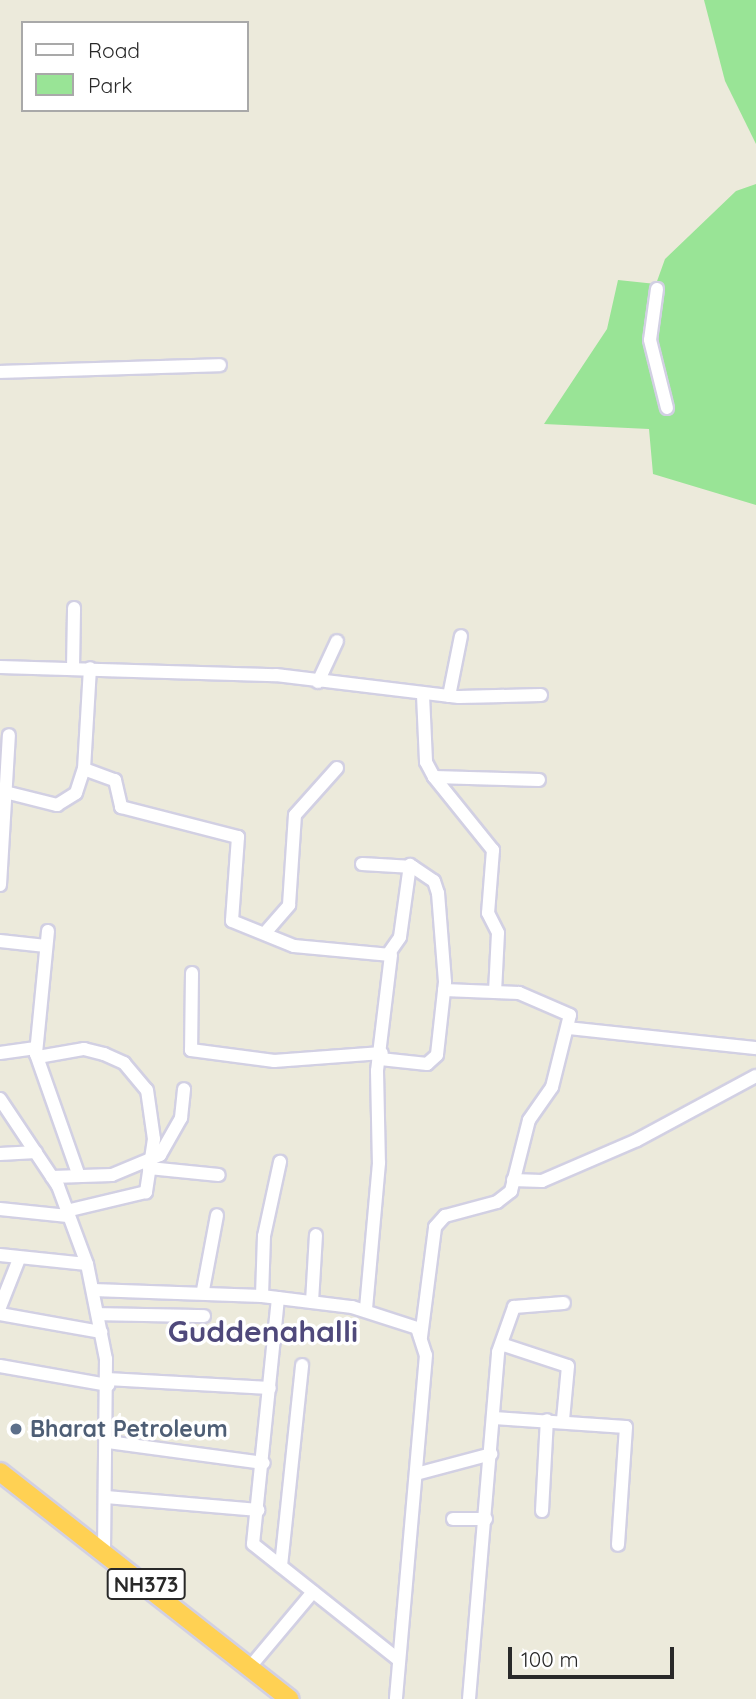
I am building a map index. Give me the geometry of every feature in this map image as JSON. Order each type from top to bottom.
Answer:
[{"type":"highway","name":"NH373","points":[[0,1472],[104,1550],[290,1699]]},
{"type":"street","points":[[657,289],[650,340],[667,408]]},
{"type":"street","points":[[0,372],[220,365]]},
{"type":"street","points":[[73,668],[74,608]]},
{"type":"street","points":[[449,696],[461,636]]},
{"type":"street","points":[[318,682],[337,641]]},
{"type":"street","points":[[0,667],[90,668],[318,682],[423,695],[541,695]]},
{"type":"street","points":[[5,792],[57,805],[76,793],[84,769],[90,668]]},
{"type":"street","points":[[423,695],[426,762],[434,777],[493,850],[488,912],[498,933],[495,992]]},
{"type":"street","points":[[0,885],[9,735]]},
{"type":"street","points":[[265,933],[289,905],[295,815],[337,768]]},
{"type":"street","points":[[84,769],[115,780],[121,807],[236,836],[230,918],[294,946],[389,953]]},
{"type":"street","points":[[434,777],[539,780]]},
{"type":"street","points":[[192,973],[191,1050],[274,1061],[381,1056],[435,1060],[444,989],[437,886],[410,865],[362,864]]},
{"type":"street","points":[[366,1310],[379,1163],[381,1056],[389,953],[400,936],[410,865]]},
{"type":"street","points":[[48,931],[37,1052],[79,1176]]},
{"type":"street","points":[[0,941],[47,946]]},
{"type":"street","points":[[396,1699],[426,1355],[421,1337],[435,1227],[445,1216],[506,1198],[529,1120],[552,1087],[570,1015],[560,1005],[495,992],[444,989]]},
{"type":"street","points":[[568,1028],[756,1048]]},
{"type":"street","points":[[0,1053],[84,1049],[124,1063],[147,1090],[150,1164],[143,1195],[67,1213],[0,1209]]},
{"type":"street","points":[[513,1180],[548,1178],[695,1112],[756,1076]]},
{"type":"street","points":[[150,1164],[166,1148],[181,1118],[184,1089]]},
{"type":"street","points":[[0,1098],[52,1177],[87,1264],[93,1290],[108,1382],[104,1550]]},
{"type":"street","points":[[0,1154],[36,1152]]},
{"type":"street","points":[[262,1296],[264,1236],[280,1162]]},
{"type":"street","points":[[52,1177],[112,1175],[150,1164],[219,1175]]},
{"type":"street","points":[[203,1290],[217,1215]]},
{"type":"street","points":[[313,1302],[316,1235]]},
{"type":"street","points":[[0,1255],[87,1264]]},
{"type":"street","points":[[0,1307],[19,1259]]},
{"type":"street","points":[[93,1290],[203,1290],[313,1302],[366,1310],[407,1320],[421,1337]]},
{"type":"street","points":[[278,1298],[264,1463],[253,1544],[399,1660]]},
{"type":"street","points":[[469,1699],[494,1418],[504,1345],[514,1307],[564,1303]]},
{"type":"street","points":[[0,1314],[101,1332]]},
{"type":"street","points":[[97,1314],[204,1316]]},
{"type":"street","points":[[504,1345],[568,1366],[563,1420]]},
{"type":"street","points":[[281,1566],[302,1364]]},
{"type":"street","points":[[0,1366],[108,1382],[270,1388]]},
{"type":"street","points":[[494,1418],[563,1420],[626,1427],[618,1545]]},
{"type":"street","points":[[542,1511],[547,1420]]},
{"type":"street","points":[[108,1441],[264,1463]]},
{"type":"street","points":[[416,1474],[491,1454]]},
{"type":"street","points":[[106,1497],[258,1510]]},
{"type":"street","points":[[453,1518],[486,1520]]},
{"type":"street","points":[[250,1667],[313,1592]]},
{"type":"green space","points":[[704,0],[756,0],[756,144],[725,81]]},
{"type":"green space","points":[[756,184],[756,505],[653,474],[649,429],[544,424],[607,329],[618,280],[656,284],[665,259],[736,191]]},
{"type":"place","name":"Bharat Petroleum","points":[[16,1429]]},
{"type":"district","name":"Guddenahalli","points":[[263,1331]]}]
